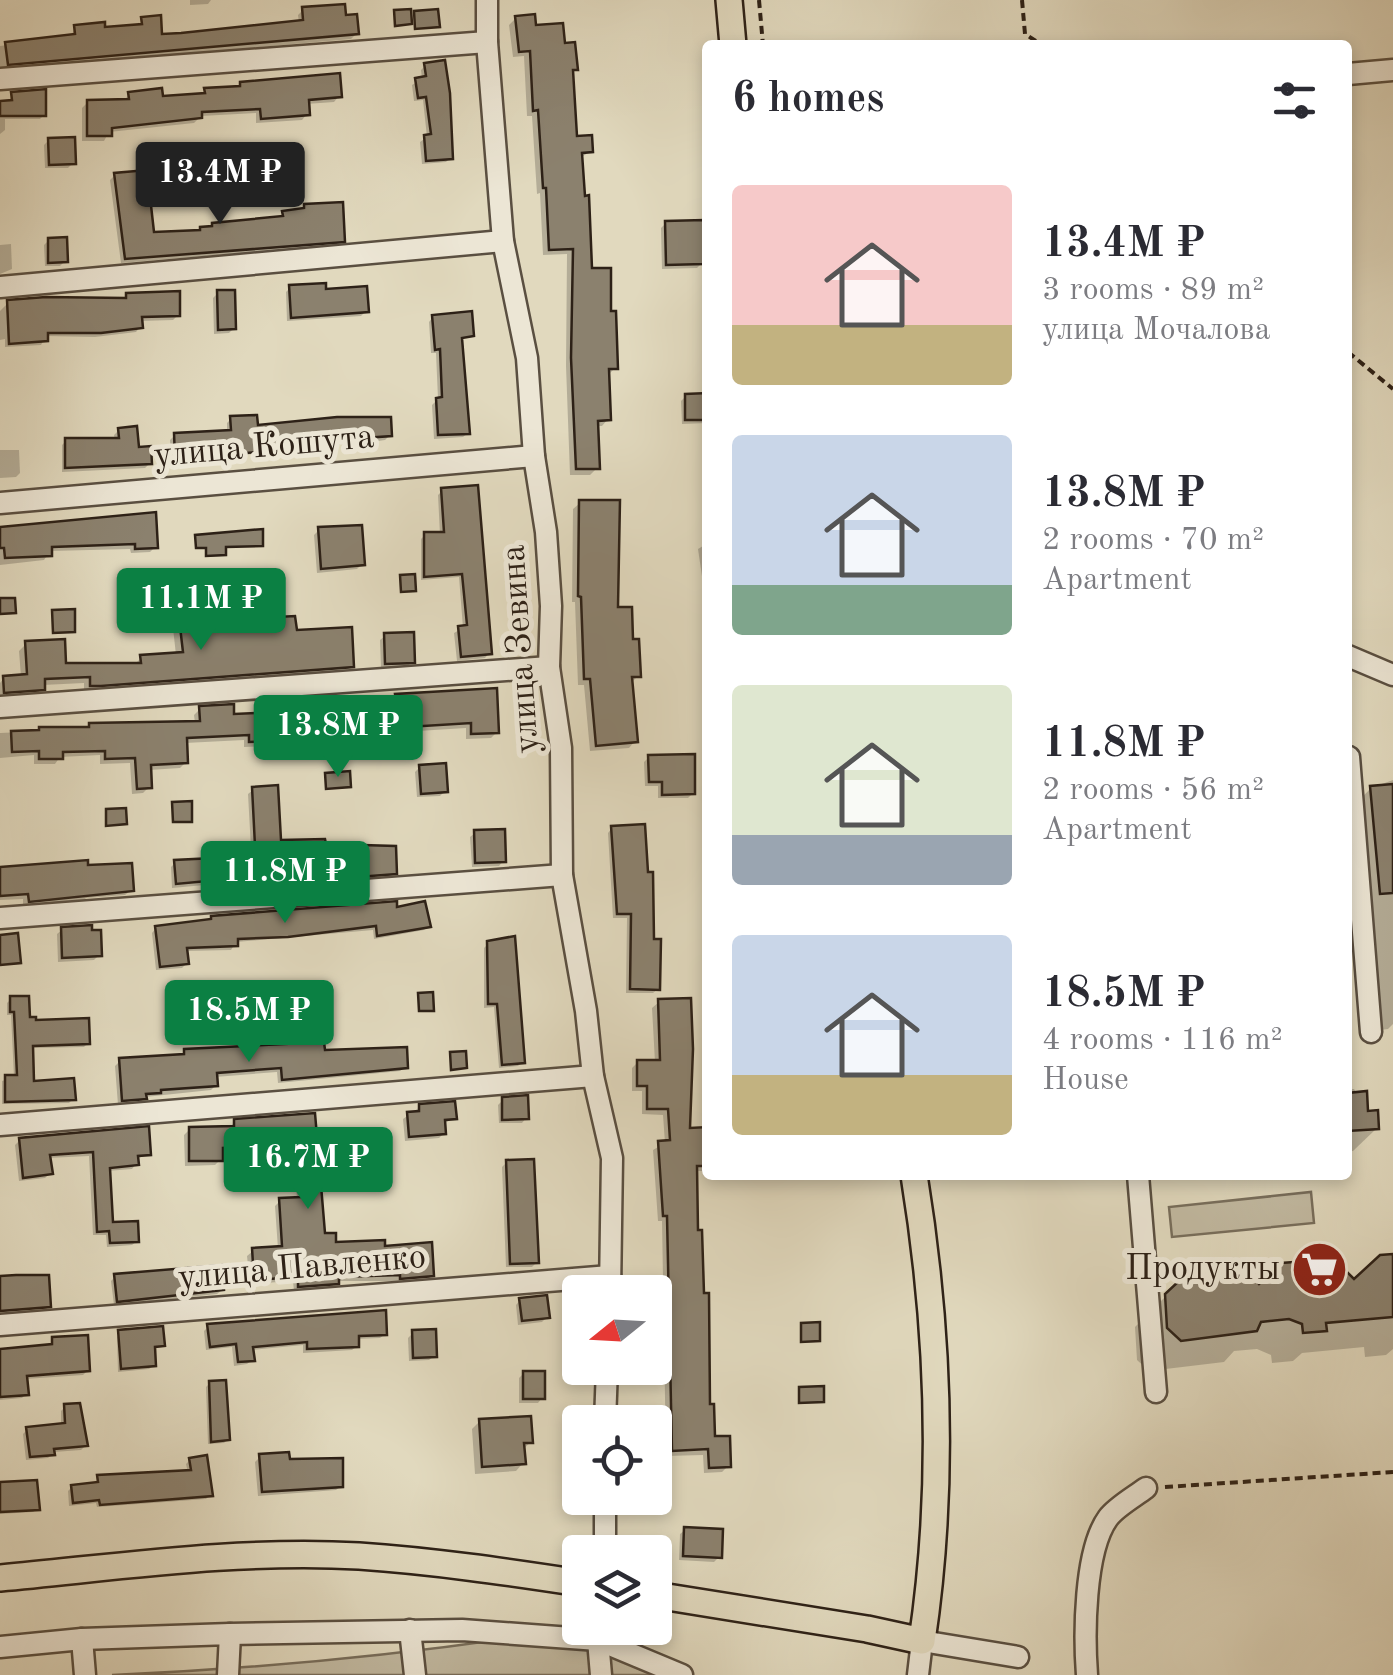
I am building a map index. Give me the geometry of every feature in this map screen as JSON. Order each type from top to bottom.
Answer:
[{"type":"main road","points":[[729,0],[733,40]]},
{"type":"main road","points":[[672,1599],[922,1641],[937,1492],[934,1348],[915,1180]]},
{"type":"main road","points":[[0,1578],[150,1562],[358,1556],[562,1581]]},
{"type":"street","name":"улица Зевина","points":[[487,0],[503,241],[527,358],[534,456],[546,532],[551,606],[549,667],[561,748],[562,875],[594,1076],[612,1158],[610,1275]]},
{"type":"street","points":[[0,79],[487,42]]},
{"type":"street","points":[[1352,74],[1393,70]]},
{"type":"street","points":[[0,287],[503,241]]},
{"type":"street","name":"улица Кошута","points":[[0,502],[534,456]]},
{"type":"street","points":[[1352,658],[1393,675]]},
{"type":"street","points":[[0,708],[549,667]]},
{"type":"street","points":[[1352,794],[1371,1032]]},
{"type":"street","points":[[0,918],[562,875]]},
{"type":"street","points":[[0,1125],[594,1076]]},
{"type":"street","points":[[1138,1180],[1156,1392]]},
{"type":"street","name":"улица Павленко","points":[[0,1325],[562,1287]]},
{"type":"street","points":[[1088,1675],[1084,1634],[1092,1561],[1108,1518],[1146,1488]]},
{"type":"street","points":[[410,1630],[415,1675]]},
{"type":"street","points":[[0,1647],[82,1639],[410,1630],[562,1637]]},
{"type":"street","points":[[228,1675],[230,1634]]},
{"type":"street","points":[[82,1639],[85,1675]]},
{"type":"street","points":[[918,1675],[922,1641],[1018,1658]]},
{"type":"street","points":[[598,1645],[601,1675]]},
{"type":"street","points":[[610,1645],[682,1675]]},
{"type":"path","points":[[759,0],[763,40]]},
{"type":"path","points":[[1022,0],[1025,34],[1034,40]]},
{"type":"path","points":[[1352,355],[1393,389]]},
{"type":"path","points":[[1146,1488],[1393,1472]]},
{"type":"shaded area","points":[[1311,1192],[1314,1223],[1172,1237],[1169,1207]]},
{"type":"shaded area","points":[[532,1635],[562,1639],[562,1645],[618,1646],[654,1675],[112,1675],[322,1661]]},
{"type":"building","points":[[345,4],[346,15],[357,14],[359,34],[8,65],[5,42],[75,34],[74,25],[142,24],[141,17],[161,15],[162,34],[181,33],[303,20],[302,7]]},
{"type":"building","points":[[411,9],[412,24],[395,26],[394,10]]},
{"type":"building","points":[[438,9],[440,27],[415,29],[414,11]]},
{"type":"building","points":[[535,14],[536,25],[563,23],[565,43],[575,42],[577,136],[592,135],[593,152],[582,153],[585,196],[589,195],[592,268],[611,268],[618,369],[609,369],[611,420],[598,421],[600,469],[576,469],[571,358],[573,249],[549,250],[530,51],[519,52],[515,16]]},
{"type":"building","points":[[445,60],[453,159],[426,161],[424,135],[431,134],[426,97],[418,98],[415,78],[426,76],[424,63]]},
{"type":"building","points":[[340,73],[342,97],[309,100],[310,115],[261,119],[260,109],[202,112],[202,118],[112,128],[112,136],[87,136],[87,100],[129,99],[128,92],[162,88],[163,96],[205,93],[204,88],[240,86],[240,82]]},
{"type":"building","points":[[46,89],[46,116],[0,116],[0,101],[12,100],[11,92]]},
{"type":"building","points":[[75,137],[76,164],[49,165],[48,138]]},
{"type":"building","points":[[147,170],[154,232],[200,230],[212,223],[283,216],[282,211],[304,208],[304,204],[343,202],[345,242],[125,259],[114,173]]},
{"type":"building","points":[[702,220],[702,264],[666,265],[665,221]]},
{"type":"building","points":[[67,237],[68,262],[48,263],[48,238]]},
{"type":"building","points":[[326,283],[326,289],[367,286],[369,312],[291,318],[289,285]]},
{"type":"building","points":[[217,290],[235,290],[236,329],[218,330]]},
{"type":"building","points":[[180,291],[180,316],[142,317],[143,328],[48,333],[48,341],[9,344],[7,300],[126,298],[126,293]]},
{"type":"building","points":[[472,311],[474,336],[462,338],[470,434],[438,435],[436,398],[442,397],[440,349],[435,350],[432,315]]},
{"type":"building","points":[[702,393],[702,420],[685,420],[685,394]]},
{"type":"building","points":[[257,415],[258,425],[337,417],[391,417],[392,436],[175,458],[174,433],[231,430],[230,416]]},
{"type":"building","points":[[137,426],[139,447],[151,446],[152,464],[65,468],[65,438],[119,438],[118,428]]},
{"type":"building","points":[[478,485],[492,654],[461,657],[458,626],[467,625],[462,574],[424,577],[424,532],[444,532],[441,488]]},
{"type":"building","points":[[579,500],[620,500],[618,607],[632,607],[633,639],[639,639],[641,677],[632,677],[638,742],[596,746],[590,679],[584,679],[578,596]]},
{"type":"building","points":[[156,512],[158,548],[135,549],[135,544],[52,547],[52,556],[5,558],[4,548],[0,548],[0,527]]},
{"type":"building","points":[[362,525],[365,565],[321,569],[318,527]]},
{"type":"building","points":[[263,529],[263,546],[226,547],[226,555],[206,556],[206,548],[196,548],[195,535]]},
{"type":"building","points":[[415,574],[416,591],[401,592],[400,575]]},
{"type":"building","points":[[0,598],[15,598],[16,613],[0,614]]},
{"type":"building","points":[[202,599],[204,620],[257,614],[258,618],[295,616],[297,630],[352,627],[354,667],[101,686],[90,686],[90,677],[45,679],[45,690],[4,693],[3,676],[27,674],[25,641],[65,639],[66,663],[141,663],[140,655],[183,652],[177,601]]},
{"type":"building","points":[[75,609],[75,632],[53,633],[52,610]]},
{"type":"building","points":[[414,632],[415,663],[385,664],[384,633]]},
{"type":"building","points":[[497,688],[499,733],[471,734],[471,723],[343,731],[343,735],[278,741],[249,742],[249,735],[187,738],[188,763],[151,765],[152,788],[137,789],[135,758],[105,759],[105,751],[63,752],[63,759],[39,759],[39,751],[12,752],[11,731],[39,727],[200,721],[199,706],[234,704],[234,714],[277,712],[396,701],[395,694]]},
{"type":"building","points":[[695,754],[695,794],[662,795],[662,782],[649,782],[648,755]]},
{"type":"building","points":[[446,763],[448,792],[421,794],[419,765]]},
{"type":"building","points":[[350,771],[351,787],[326,789],[325,773]]},
{"type":"building","points":[[1393,784],[1393,893],[1380,894],[1370,786]]},
{"type":"building","points":[[278,785],[281,840],[325,839],[326,844],[396,846],[397,874],[331,879],[331,871],[291,873],[291,882],[263,884],[262,876],[176,884],[174,860],[214,858],[213,849],[255,846],[252,787]]},
{"type":"building","points":[[192,801],[192,822],[173,822],[172,802]]},
{"type":"building","points":[[126,808],[127,824],[106,826],[106,809]]},
{"type":"building","points":[[645,824],[648,872],[653,872],[654,939],[661,939],[660,990],[630,989],[631,914],[617,914],[611,826]]},
{"type":"building","points":[[505,829],[506,862],[475,863],[474,830]]},
{"type":"building","points":[[88,860],[88,865],[132,863],[134,891],[29,902],[28,894],[0,896],[0,867]]},
{"type":"building","points":[[397,901],[397,907],[425,901],[431,927],[377,936],[376,926],[238,939],[238,946],[187,948],[189,964],[160,967],[155,926],[211,916]]},
{"type":"building","points":[[92,925],[92,930],[101,930],[102,956],[62,958],[61,927]]},
{"type":"building","points":[[18,933],[21,963],[0,965],[0,935]]},
{"type":"building","points":[[515,936],[525,1063],[502,1065],[497,1004],[488,1004],[487,941]]},
{"type":"building","points":[[263,983],[264,1001],[240,1002],[239,984]]},
{"type":"building","points":[[433,992],[434,1011],[419,1011],[418,993]]},
{"type":"building","points":[[10,996],[29,996],[30,1017],[36,1020],[89,1018],[90,1044],[33,1046],[34,1081],[74,1078],[76,1100],[5,1102],[5,1075],[17,1075]]},
{"type":"building","points":[[691,998],[690,1128],[702,1127],[702,1166],[697,1166],[698,1230],[702,1230],[704,1293],[709,1293],[710,1404],[714,1404],[715,1436],[730,1436],[731,1467],[709,1468],[708,1449],[672,1451],[672,1275],[668,1275],[667,1216],[663,1216],[658,1141],[670,1140],[668,1109],[647,1109],[647,1086],[637,1086],[637,1060],[660,1060],[658,999]]},
{"type":"building","points":[[324,1042],[325,1050],[407,1047],[408,1068],[282,1080],[281,1068],[217,1073],[218,1086],[161,1090],[146,1094],[147,1099],[122,1101],[119,1058],[184,1054],[184,1049]]},
{"type":"building","points":[[466,1051],[467,1068],[451,1070],[450,1052]]},
{"type":"building","points":[[1367,1091],[1368,1111],[1378,1110],[1379,1129],[1352,1131],[1352,1093]]},
{"type":"building","points":[[528,1095],[529,1119],[502,1120],[502,1097]]},
{"type":"building","points":[[455,1101],[457,1119],[445,1120],[446,1134],[409,1137],[407,1112],[419,1111],[419,1104]]},
{"type":"building","points":[[315,1113],[325,1233],[336,1233],[336,1242],[385,1240],[385,1246],[432,1242],[434,1276],[339,1277],[339,1284],[298,1287],[298,1277],[254,1280],[252,1248],[282,1246],[279,1198],[301,1197],[299,1143],[223,1148],[223,1161],[189,1161],[189,1127],[234,1126],[234,1119]]},
{"type":"building","points":[[149,1126],[151,1155],[138,1156],[139,1165],[110,1168],[113,1222],[138,1221],[139,1242],[110,1243],[109,1231],[97,1232],[93,1152],[50,1155],[53,1174],[23,1178],[19,1138]]},
{"type":"building","points":[[389,1140],[390,1170],[354,1172],[352,1142]]},
{"type":"building","points":[[534,1159],[539,1263],[510,1264],[506,1160]]},
{"type":"building","points":[[1393,1254],[1393,1317],[1326,1323],[1327,1331],[1303,1333],[1302,1324],[1289,1319],[1261,1322],[1257,1331],[1181,1341],[1167,1328],[1165,1294],[1179,1281],[1251,1275],[1259,1284],[1281,1263],[1334,1259],[1354,1279],[1380,1255]]},
{"type":"building","points":[[222,1265],[224,1290],[117,1302],[114,1274]]},
{"type":"building","points":[[49,1275],[51,1307],[0,1311],[0,1276]]},
{"type":"building","points":[[547,1295],[550,1318],[522,1321],[519,1298]]},
{"type":"building","points":[[386,1310],[387,1335],[359,1336],[359,1347],[307,1349],[307,1342],[253,1347],[255,1361],[238,1362],[236,1344],[210,1347],[207,1324]]},
{"type":"building","points":[[820,1322],[820,1341],[801,1342],[801,1323]]},
{"type":"building","points":[[163,1326],[165,1346],[155,1347],[156,1366],[121,1369],[118,1330]]},
{"type":"building","points":[[436,1329],[437,1357],[413,1358],[412,1330]]},
{"type":"building","points":[[88,1335],[90,1371],[27,1376],[29,1395],[0,1397],[0,1349],[52,1344],[52,1337]]},
{"type":"building","points":[[523,1371],[545,1371],[545,1399],[523,1399]]},
{"type":"building","points":[[226,1380],[230,1440],[211,1442],[209,1381]]},
{"type":"building","points":[[824,1386],[824,1402],[799,1403],[799,1387]]},
{"type":"building","points":[[80,1403],[88,1446],[54,1449],[55,1455],[30,1457],[26,1427],[65,1423],[64,1404]]},
{"type":"building","points":[[531,1416],[533,1443],[524,1443],[526,1464],[482,1467],[479,1419]]},
{"type":"building","points":[[289,1452],[290,1459],[343,1458],[343,1487],[262,1492],[259,1454]]},
{"type":"building","points":[[207,1455],[213,1496],[100,1505],[99,1500],[73,1503],[71,1485],[98,1482],[97,1475],[191,1470],[189,1458]]},
{"type":"building","points":[[37,1480],[40,1510],[0,1512],[0,1482]]},
{"type":"building","points":[[684,1527],[723,1529],[722,1558],[683,1556]]},
{"type":"place","name":"Продукты","points":[[1319,1269]]}]
